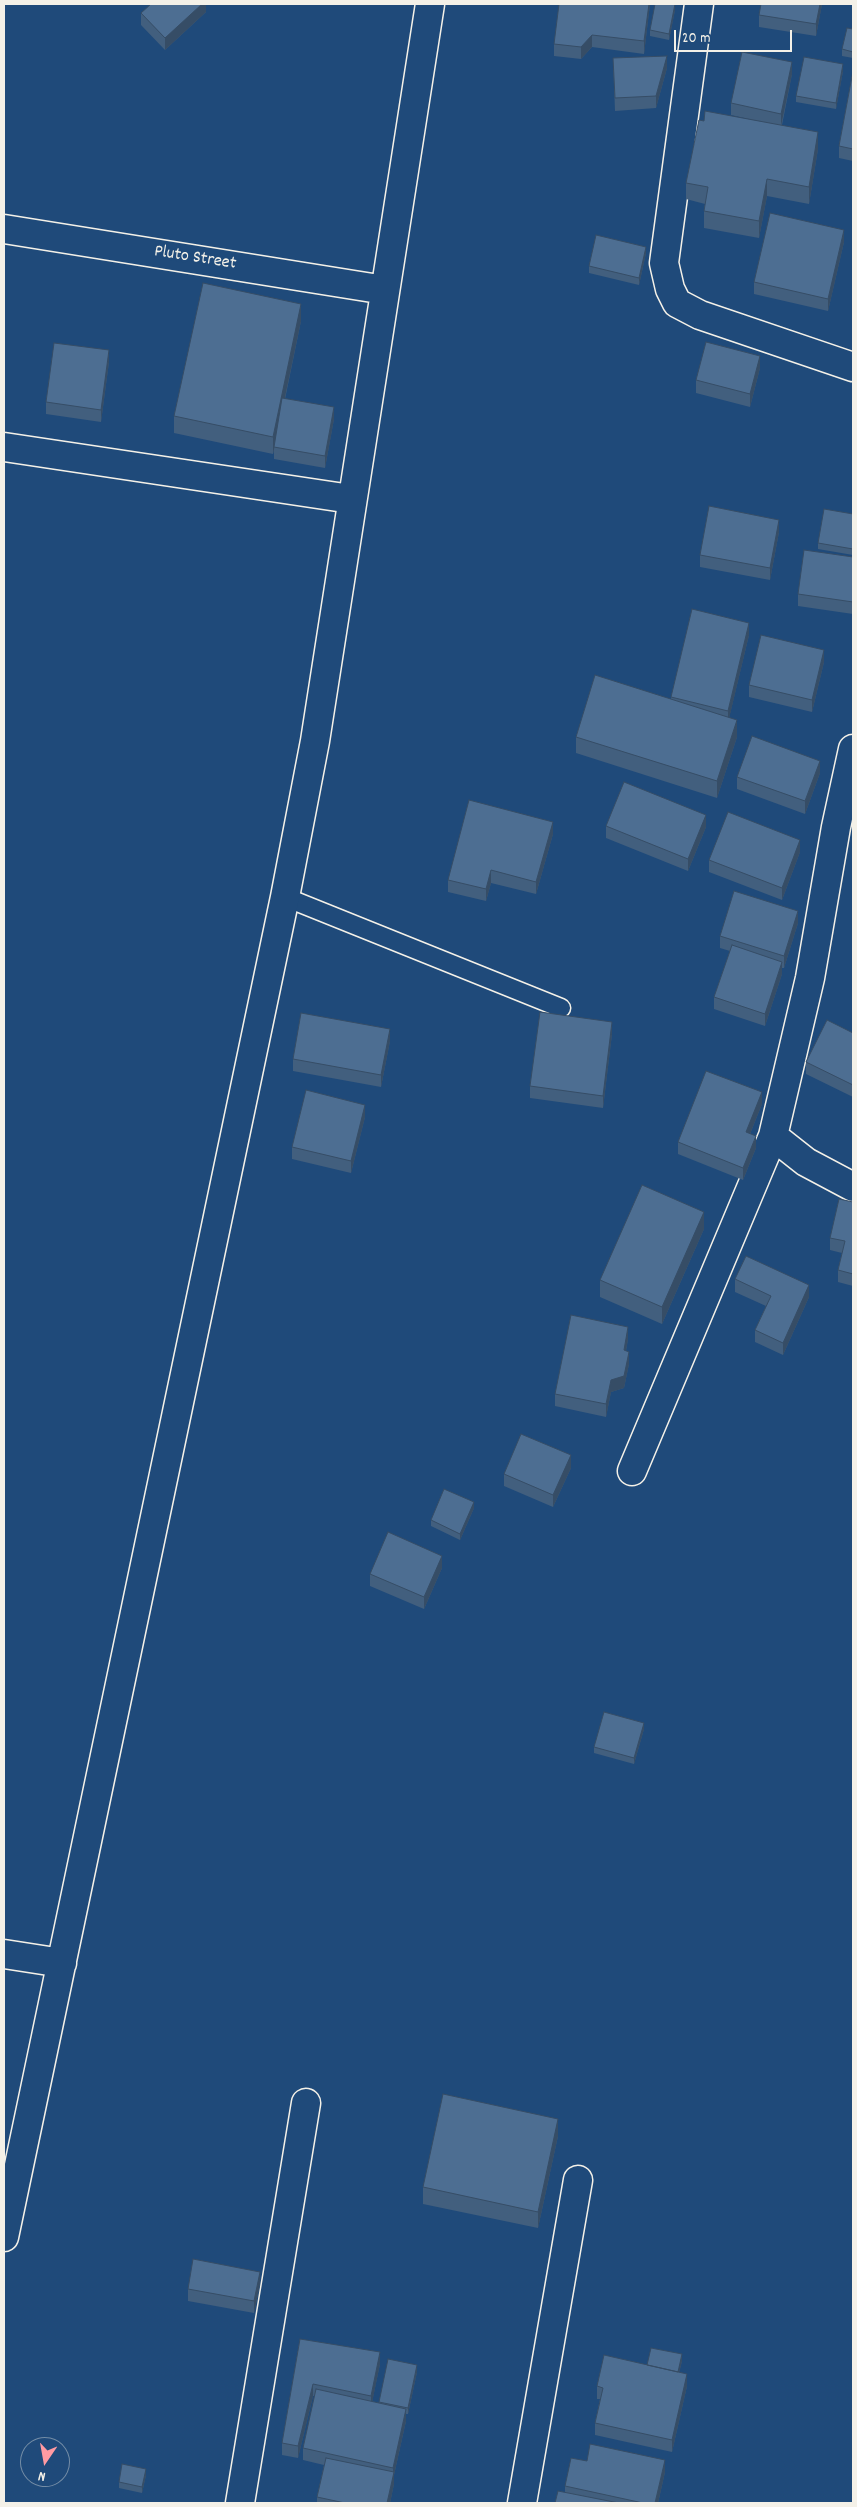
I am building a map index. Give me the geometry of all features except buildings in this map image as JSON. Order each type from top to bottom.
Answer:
[{"type":"street","points":[[4,2237],[285,897],[315,741],[351,499],[430,4]]},
{"type":"street","points":[[699,4],[664,263],[670,289],[677,303],[700,315],[853,367]]},
{"type":"street","name":"Pluto Street","points":[[4,229],[385,290]]},
{"type":"street","points":[[4,447],[351,499]]},
{"type":"street","points":[[632,1471],[773,1136],[810,978],[836,827],[853,749]]},
{"type":"street","points":[[773,1136],[806,1162],[853,1187]]},
{"type":"street","points":[[4,1954],[62,1963]]},
{"type":"street","points":[[240,2503],[306,2103]]},
{"type":"street","points":[[522,2503],[578,2180]]},
{"type":"lane","points":[[285,897],[561,1008]]}]
